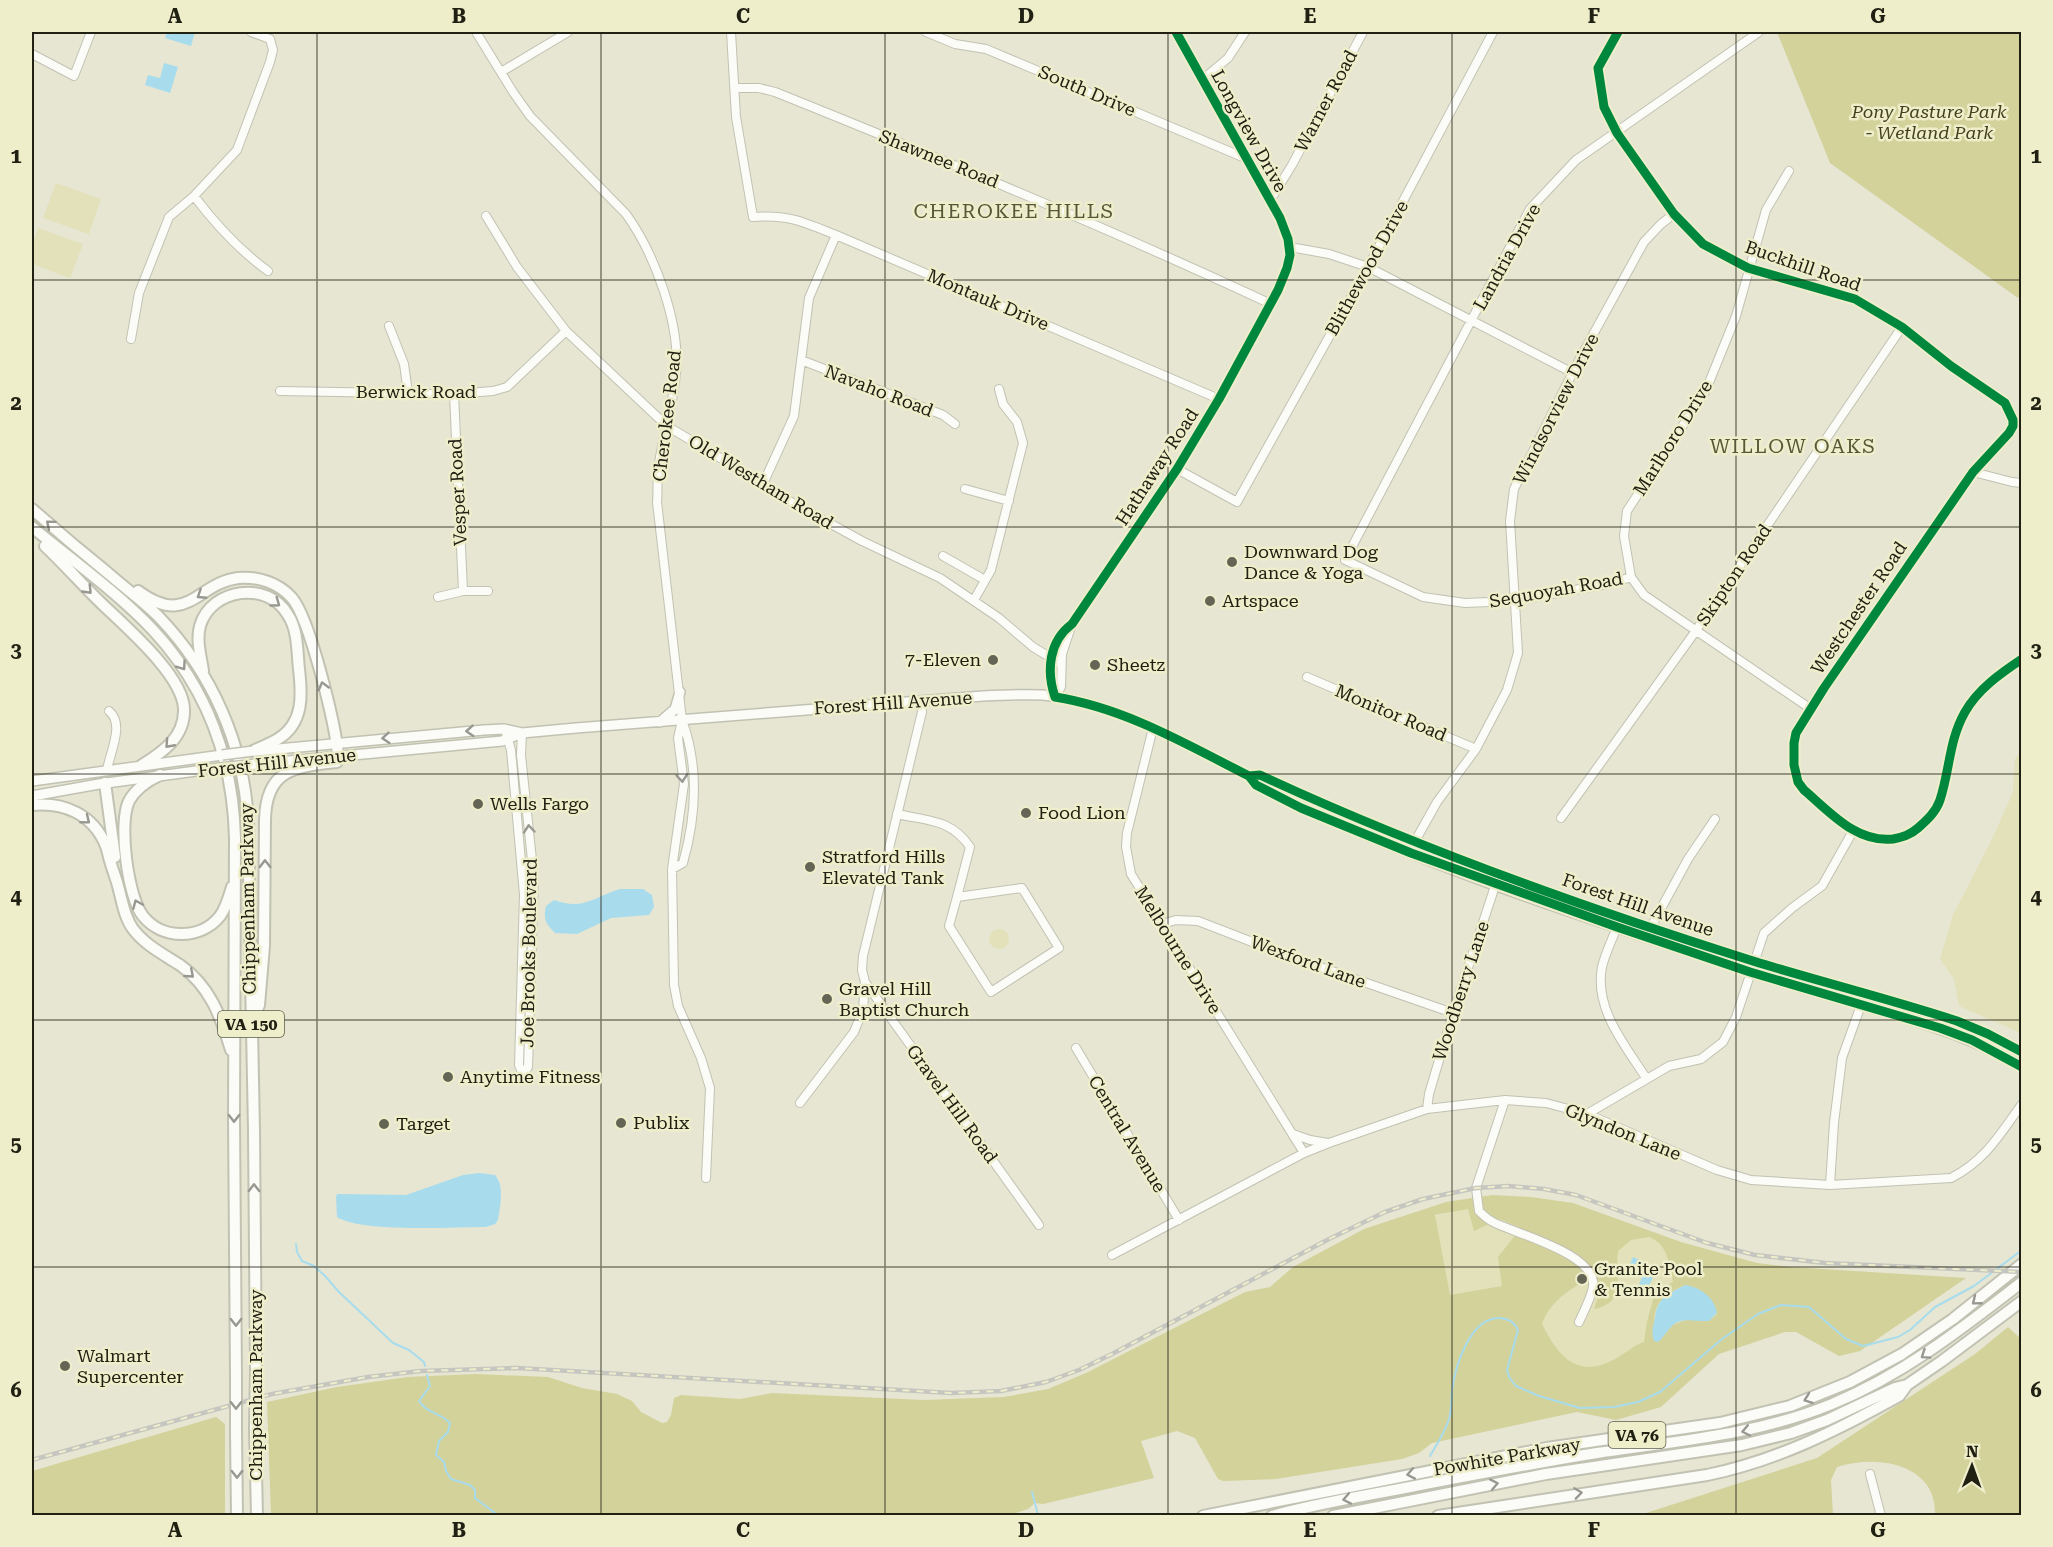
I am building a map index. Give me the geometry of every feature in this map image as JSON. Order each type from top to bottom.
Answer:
[{"type":"highway","name":"Chippenham Parkway","points":[[32,509],[156,614],[182,643],[204,675],[231,733],[246,796],[257,1515]]},
{"type":"highway","name":"Chippenham Parkway","points":[[32,526],[151,628],[176,657],[198,690],[216,731],[231,787],[235,825],[236,878],[234,1060],[237,1515]]},
{"type":"highway","points":[[32,534],[149,650],[169,674],[179,691],[184,707],[179,732],[168,747],[142,765]]},
{"type":"highway","points":[[68,539],[145,596],[164,604],[176,605],[192,601],[220,584],[239,578],[264,580],[282,589],[296,602],[303,617],[337,743],[337,759],[288,771],[276,782],[267,800],[264,946],[259,1005],[251,1026]]},
{"type":"highway","points":[[204,675],[199,629],[205,615],[218,601],[235,594],[253,593],[269,598],[286,611],[296,635],[300,707],[292,725],[284,734],[253,751]]},
{"type":"highway","points":[[160,775],[136,791],[128,803],[124,819],[132,888],[142,916],[156,927],[169,932],[188,934],[202,930],[221,915],[236,878]]},
{"type":"highway","points":[[105,783],[116,876]]},
{"type":"highway","points":[[32,805],[61,806],[77,812],[97,829],[103,839],[116,876],[130,926],[146,943],[186,970],[207,992],[219,1014],[234,1060]]},
{"type":"highway","name":"Powhite Parkway","points":[[1203,1515],[1547,1448],[1720,1423],[1790,1406],[1850,1382],[1902,1354],[1943,1327],[2022,1264]]},
{"type":"highway","name":"VA 76","points":[[1272,1515],[1514,1467],[1711,1438],[1783,1421],[1830,1405],[1896,1373],[1938,1346],[2022,1282]]},
{"type":"highway","name":"VA 76","points":[[1333,1515],[1537,1476],[1748,1444],[1821,1422],[1856,1408],[1895,1388],[1907,1385],[1942,1362],[2022,1300]]},
{"type":"highway","name":"VA 76","points":[[1438,1515],[1707,1475],[1750,1465],[1806,1443],[1873,1410],[1899,1396],[1907,1385]]},
{"type":"main road","points":[[660,722],[675,709],[680,692]]},
{"type":"main road","name":"Forest Hill Avenue","points":[[32,781],[207,756],[504,729],[522,733],[1005,695],[1055,697],[1100,707],[1153,728],[1249,776],[1256,785],[1301,808],[1409,852],[1750,972],[1956,1034],[1995,1051],[2022,1067]]},
{"type":"main road","name":"Forest Hill Avenue","points":[[32,796],[160,775],[257,764],[373,759],[382,752],[502,741],[522,733]]},
{"type":"main road","points":[[105,783],[107,770]]},
{"type":"main road","name":"Forest Hill Avenue","points":[[1249,776],[1260,775],[1355,819],[1499,874],[1753,961],[1958,1021],[2022,1052]]},
{"type":"street","points":[[32,54],[74,76],[91,32]]},
{"type":"street","points":[[131,339],[139,293],[169,217],[194,196],[237,150],[273,50],[270,39],[251,32]]},
{"type":"street","name":"Cherokee Road","points":[[476,32],[530,116],[626,214],[647,246],[675,332],[676,373],[658,470],[657,502],[682,720],[678,738],[684,784],[672,869],[675,997],[701,1058],[710,1088],[706,1178]]},
{"type":"street","points":[[501,72],[568,32]]},
{"type":"street","points":[[731,32],[735,88]]},
{"type":"street","name":"South Drive","points":[[926,32],[955,44],[986,49],[1245,158]]},
{"type":"street","name":"Longview Drive","points":[[1176,32],[1270,201],[1286,232],[1290,248]]},
{"type":"street","points":[[1202,80],[1228,58],[1245,32]]},
{"type":"street","name":"Warner Road","points":[[1270,201],[1292,165],[1363,32]]},
{"type":"street","name":"Blithewood Drive","points":[[1177,469],[1237,502],[1368,267],[1493,32]]},
{"type":"street","name":"Buckhill Road","points":[[1618,32],[1598,68],[1604,107],[1617,133],[1674,214],[1702,244],[1748,268],[1855,299],[1902,327],[2005,403]]},
{"type":"street","name":"Landria Drive","points":[[1345,560],[1530,209],[1576,160],[1759,32]]},
{"type":"street","name":"Montauk Drive","points":[[735,88],[736,117],[753,217],[775,215],[793,218],[1219,399]]},
{"type":"street","name":"Shawnee Road","points":[[735,88],[759,88],[775,92],[933,155],[1271,304]]},
{"type":"street","name":"Marlboro Drive","points":[[1631,577],[1624,536],[1627,511],[1706,390],[1736,316],[1766,210],[1789,171]]},
{"type":"street","points":[[194,196],[213,222],[243,253],[268,271]]},
{"type":"street","name":"Windsorview Drive","points":[[1409,852],[1437,802],[1476,749],[1507,690],[1518,653],[1510,521],[1514,489],[1573,373],[1644,242],[1674,214]]},
{"type":"street","name":"Old Westham Road","points":[[486,216],[517,267],[566,332],[667,426],[728,462],[762,486],[862,541],[924,570],[974,600],[1009,625],[1033,647],[1061,664]]},
{"type":"street","points":[[762,486],[794,416],[809,298],[836,235]]},
{"type":"street","points":[[1290,248],[1329,254],[1368,267],[1573,373]]},
{"type":"street","name":"Hathaway Road","points":[[1055,697],[1061,687],[1063,648],[1072,624],[1177,469],[1219,399],[1271,304],[1287,268],[1290,248]]},
{"type":"street","points":[[389,326],[404,364],[408,393]]},
{"type":"street","name":"Skipton Road","points":[[1561,818],[1695,632],[1902,327]]},
{"type":"street","name":"Berwick Road","points":[[280,391],[454,394],[493,391],[507,387],[566,332]]},
{"type":"street","name":"Navaho Road","points":[[801,360],[943,416],[955,424]]},
{"type":"street","points":[[974,600],[991,570],[1023,443],[1017,423],[1003,404],[999,389]]},
{"type":"street","name":"Vesper Road","points":[[454,394],[463,591]]},
{"type":"street","name":"Westchester Road","points":[[1853,831],[1804,790],[1798,782],[1794,765],[1796,733],[1972,472],[2009,433],[2013,426],[2012,414],[2005,403]]},
{"type":"street","points":[[1972,472],[2022,483]]},
{"type":"street","points":[[965,489],[1009,501]]},
{"type":"street","points":[[943,556],[985,580]]},
{"type":"street","name":"Sequoyah Road","points":[[1345,560],[1423,597],[1465,603],[1514,601],[1613,583],[1631,577]]},
{"type":"street","points":[[1631,577],[1644,595],[1695,632],[1811,709]]},
{"type":"street","points":[[438,597],[463,591],[489,591]]},
{"type":"street","name":"Hathaway Road","points":[[1055,697],[1051,686],[1052,650],[1063,631],[1072,624]]},
{"type":"street","points":[[1587,1114],[1646,1078],[1669,1066],[1701,1059],[1724,1042],[1736,1017],[1764,933],[1822,886],[1853,831],[1880,840],[1905,837],[1930,817],[1939,802],[1952,741],[1966,710],[1989,684],[2022,659]]},
{"type":"street","name":"Monitor Road","points":[[1307,676],[1476,749]]},
{"type":"street","points":[[800,1103],[857,1026],[863,1010],[865,982],[862,970],[863,956],[922,712],[921,701]]},
{"type":"street","points":[[107,770],[117,728],[116,718],[109,711]]},
{"type":"street","name":"Cherokee Road","points":[[672,869],[683,863],[691,834],[693,815],[693,767],[688,735],[682,720]]},
{"type":"street","name":"Melbourne Drive","points":[[1153,728],[1138,783],[1125,847],[1131,874],[1304,1153]]},
{"type":"street","name":"Joe Brooks Boulevard","points":[[504,729],[511,750],[524,880],[519,1065],[523,1075],[528,1067],[534,879],[521,755],[522,733]]},
{"type":"street","points":[[897,814],[948,825],[961,835],[970,847],[949,926],[991,993],[1059,948],[1022,888],[957,897]]},
{"type":"street","points":[[1651,927],[1682,868],[1715,819]]},
{"type":"street","name":"Woodberry Lane","points":[[1427,1109],[1429,1094],[1453,1013],[1499,874]]},
{"type":"street","name":"Wexford Lane","points":[[1162,924],[1176,920],[1198,921],[1286,955],[1453,1013]]},
{"type":"street","points":[[1617,927],[1602,966],[1600,989],[1609,1021],[1646,1078]]},
{"type":"street","name":"Gravel Hill Road","points":[[865,982],[1039,1225]]},
{"type":"street","points":[[1830,1185],[1834,1123],[1842,1058],[1861,1005]]},
{"type":"street","name":"Central Avenue","points":[[1076,1048],[1179,1220]]},
{"type":"street","points":[[1505,1100],[1476,1188],[1479,1210],[1493,1223],[1565,1252],[1583,1263],[1591,1272],[1593,1286],[1579,1322]]},
{"type":"street","name":"Glyndon Lane","points":[[1112,1255],[1304,1153],[1427,1109],[1505,1100],[1546,1103],[1587,1114],[1717,1170],[1751,1180],[1830,1185],[1951,1178],[1969,1169],[1988,1151],[2022,1104]]},
{"type":"street","points":[[1292,1133],[1310,1140],[1329,1143]]},
{"type":"street","points":[[1870,1474],[1881,1515]]},
{"type":"green space","name":"Pony Pasture Park - Wetland Park","points":[[1777,32],[2021,32],[2022,293],[2018,298],[1830,163]]},
{"type":"green space","points":[[56,183],[101,199],[89,234],[43,218]]},
{"type":"green space","points":[[38,228],[83,244],[70,278],[32,264],[32,245]]},
{"type":"green space","points":[[2021,751],[2021,1033],[1959,1006],[1954,979],[1940,959],[1953,915],[2013,792],[2015,759]]},
{"type":"green space","points":[[999,929],[1006,932],[1009,939],[1006,946],[999,949],[992,946],[989,939],[992,932]]},
{"type":"green space","points":[[1492,1195],[1531,1197],[1573,1203],[1681,1242],[1757,1263],[1966,1278],[1860,1351],[1839,1356],[1796,1332],[1785,1332],[1719,1354],[1661,1407],[1616,1420],[1577,1412],[1432,1443],[1419,1453],[1402,1459],[1276,1479],[1223,1481],[1218,1479],[1195,1438],[1177,1431],[1141,1441],[1154,1478],[1043,1504],[1035,1503],[1028,1509],[1010,1515],[271,1515],[267,1402],[337,1387],[408,1377],[476,1374],[548,1377],[582,1388],[617,1394],[632,1401],[641,1412],[662,1423],[667,1422],[671,1415],[674,1398],[681,1395],[740,1399],[772,1393],[924,1400],[1004,1397],[1048,1389],[1086,1373],[1245,1292],[1270,1287],[1293,1267],[1364,1229],[1446,1202]],"holes":[[[1468,1209],[1474,1231],[1500,1219],[1521,1228],[1498,1257],[1502,1286],[1450,1295],[1435,1215]],[[1649,1237],[1656,1240],[1667,1255],[1673,1282],[1655,1292],[1644,1342],[1606,1363],[1593,1367],[1573,1363],[1564,1357],[1549,1337],[1542,1324],[1545,1317],[1559,1299],[1585,1281],[1600,1291],[1594,1309],[1612,1300],[1618,1286],[1618,1251],[1631,1240]],[[1685,1285],[1710,1298],[1717,1314],[1709,1321],[1689,1319],[1672,1325],[1654,1319],[1657,1306],[1668,1294]]]},
{"type":"green space","name":"Granite Pool & Tennis","points":[[1498,1201],[1561,1207],[1722,1261],[1725,1316],[1575,1380],[1446,1307],[1428,1218]]},
{"type":"green space","points":[[2008,1327],[2021,1339],[2021,1515],[1935,1515],[1933,1497],[1926,1484],[1915,1474],[1886,1463],[1869,1462],[1837,1467],[1831,1480],[1833,1515],[1588,1515],[1646,1513],[1817,1458],[1975,1354]]},
{"type":"green space","points":[[216,1417],[225,1424],[225,1515],[32,1515],[32,1471]]},
{"type":"water","points":[[167,32],[195,32],[191,46],[165,38]]},
{"type":"water","points":[[164,63],[178,67],[170,93],[145,85],[148,75],[160,78]]},
{"type":"water","points":[[620,889],[643,889],[652,895],[654,907],[649,915],[611,918],[577,934],[555,933],[546,921],[546,906],[554,900],[573,904],[588,902]]},
{"type":"water","points":[[479,1173],[495,1175],[501,1190],[498,1220],[495,1224],[486,1227],[386,1227],[349,1222],[337,1217],[337,1194],[406,1195],[463,1175]]},
{"type":"water","points":[[1633,1257],[1657,1268],[1647,1291],[1638,1287],[1642,1277],[1627,1271]]},
{"type":"water","points":[[1685,1285],[1706,1294],[1717,1313],[1709,1321],[1679,1322],[1671,1327],[1658,1342],[1654,1341],[1653,1330],[1658,1305],[1669,1294]]},
{"type":"waterway","points":[[296,1244],[302,1261],[314,1266],[393,1343],[409,1350],[424,1362],[425,1366]]},
{"type":"waterway","points":[[1430,1456],[1449,1419],[1454,1381],[1466,1345],[1480,1325],[1489,1320],[1506,1319],[1518,1330],[1507,1370],[1516,1386],[1539,1396],[1580,1408],[1614,1407],[1638,1402],[1660,1392],[1722,1339],[1758,1314],[1781,1305],[1809,1307],[1846,1339],[1863,1346],[1898,1337],[1910,1330],[1935,1307],[1974,1286],[2022,1250]]},
{"type":"waterway","points":[[427,1375],[430,1386],[419,1401],[450,1423],[448,1432],[439,1441],[436,1455],[444,1462],[451,1479],[470,1485],[475,1490],[475,1498],[499,1516]]},
{"type":"waterway","points":[[1032,1492],[1038,1515]]},
{"type":"railway","points":[[32,1460],[272,1394],[368,1377],[421,1371],[517,1368],[951,1393],[1001,1391],[1046,1382],[1079,1370],[1385,1212],[1423,1199],[1476,1188],[1509,1186],[1576,1195],[1707,1243],[1755,1255],[1825,1263],[2022,1272]]},
{"type":"cycle path","points":[[1055,697],[1050,667],[1058,639],[1072,624],[1177,469],[1219,399],[1278,290],[1290,255],[1288,239],[1280,218],[1176,32]]},
{"type":"cycle path","points":[[1618,32],[1598,68],[1604,107],[1617,133],[1674,214],[1703,244],[1748,268],[1855,299],[1902,327],[1951,366],[2005,403],[2013,420],[2009,433],[1973,472],[1824,688],[1796,733],[1794,765],[1798,782],[1834,816],[1855,831],[1880,839],[1893,839],[1909,834],[1928,819],[1938,804],[1956,733],[1970,704],[1990,682],[2022,659]]},
{"type":"cycle path","points":[[1055,697],[1081,702],[1131,718],[1249,776],[1256,785],[1301,808],[1411,853],[1750,972],[1940,1028],[1972,1040],[2022,1067]]},
{"type":"cycle path","points":[[1249,776],[1260,775],[1380,828],[1503,876],[1753,961],[1957,1021],[2022,1052]]},
{"type":"place","name":"Downward Dog Dance & Yoga","points":[[1232,562]]},
{"type":"place","name":"Artspace","points":[[1210,601]]},
{"type":"place","name":"7-Eleven","points":[[993,660]]},
{"type":"place","name":"Sheetz","points":[[1095,665]]},
{"type":"place","name":"Wells Fargo","points":[[478,804]]},
{"type":"place","name":"Food Lion","points":[[1026,813]]},
{"type":"place","name":"Stratford Hills Elevated Tank","points":[[810,867]]},
{"type":"place","name":"Gravel Hill Baptist Church","points":[[827,999]]},
{"type":"place","name":"Anytime Fitness","points":[[448,1077]]},
{"type":"place","name":"Publix","points":[[621,1123]]},
{"type":"place","name":"Target","points":[[384,1124]]},
{"type":"place","name":"Granite Pool & Tennis","points":[[1582,1279]]},
{"type":"place","name":"Walmart Supercenter","points":[[65,1366]]},
{"type":"district","name":"CHEROKEE HILLS","points":[[1014,211]]},
{"type":"district","name":"WILLOW OAKS","points":[[1793,446]]}]
